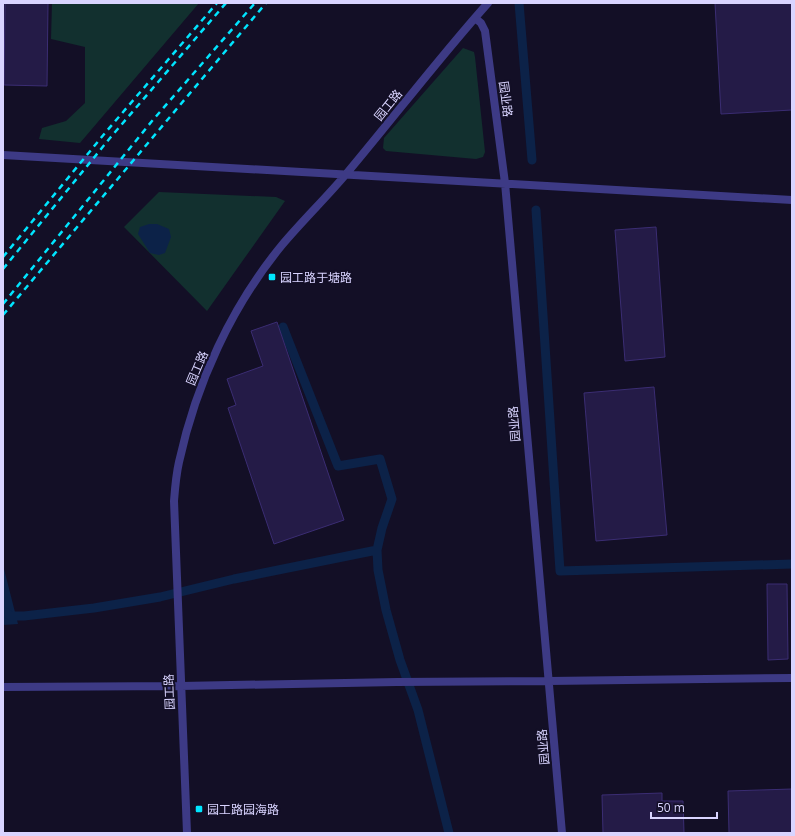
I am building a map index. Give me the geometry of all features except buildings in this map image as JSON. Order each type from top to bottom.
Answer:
[{"type":"street","name":"园工路","points":[[188,833],[174,501],[179,462],[199,394],[228,327],[245,298],[282,245],[346,174],[488,3]]},
{"type":"street","name":"园业路","points":[[475,18],[481,23],[485,31],[505,183],[562,833]]},
{"type":"street","points":[[3,155],[792,200]]},
{"type":"street","points":[[3,687],[792,678]]},
{"type":"green space","points":[[52,3],[199,3],[80,143],[39,139],[42,128],[66,121],[85,103],[85,47],[51,39]]},
{"type":"green space","points":[[463,48],[474,52],[475,57],[485,152],[483,157],[476,159],[386,151],[383,148],[384,138]]},
{"type":"green space","points":[[159,192],[276,197],[285,201],[207,311],[124,227]]},
{"type":"water","points":[[149,224],[157,224],[169,229],[171,237],[165,253],[159,255],[150,253],[138,234],[140,227]]},
{"type":"water","points":[[3,565],[18,624],[3,625]]},
{"type":"waterway","points":[[519,3],[532,160]]},
{"type":"waterway","points":[[536,210],[560,571],[792,564]]},
{"type":"waterway","points":[[283,327],[338,466],[380,459],[392,499],[382,528],[377,550],[378,570],[386,610],[400,660],[418,710],[449,833]]},
{"type":"waterway","points":[[3,611],[11,616],[24,616],[94,608],[160,597],[234,579],[377,550]]},
{"type":"railway","points":[[3,257],[105,133],[217,3]]},
{"type":"railway","points":[[3,269],[110,138],[226,3]]},
{"type":"railway","points":[[3,304],[152,121],[255,3]]},
{"type":"railway","points":[[3,315],[266,3]]},
{"type":"place","name":"园工路于塘路","points":[[272,277]]},
{"type":"place","name":"园工路园海路","points":[[199,809]]}]
